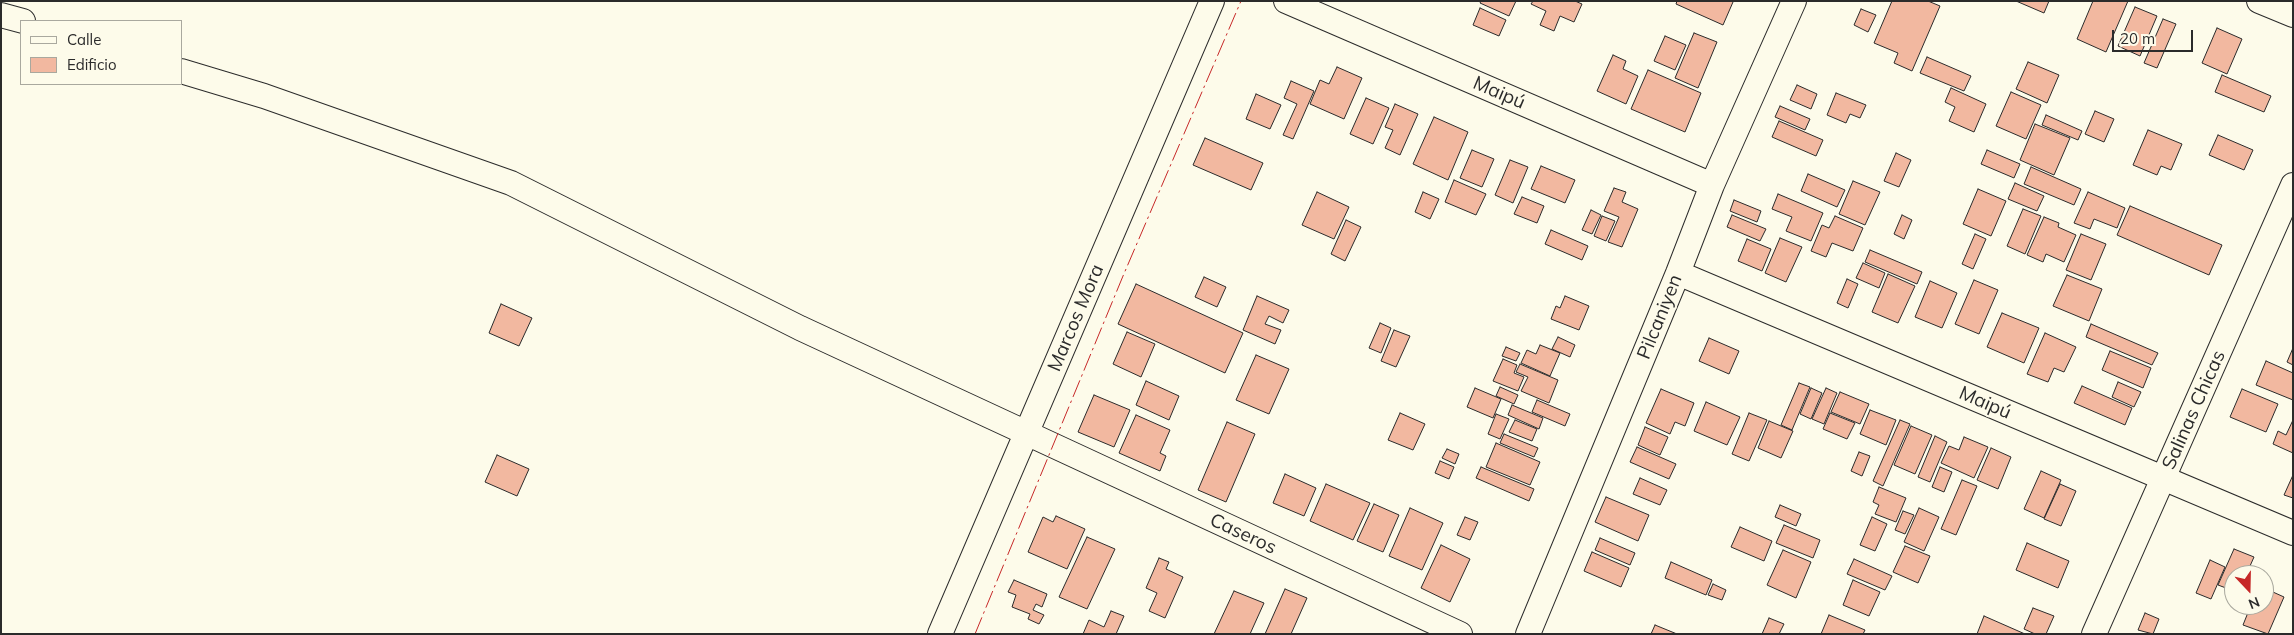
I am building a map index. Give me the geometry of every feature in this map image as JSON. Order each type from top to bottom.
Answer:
[{"type":"street","name":"Marcos Mora","points":[[940,634],[1212,1]]},
{"type":"street","name":"Maipú","points":[[1286,1],[1712,185]]},
{"type":"street","name":"Pilcaniyen","points":[[1528,634],[1678,273],[1712,185],[1794,1]]},
{"type":"street","points":[[2259,1],[2293,16]]},
{"type":"street","points":[[1,14],[20,20]]},
{"type":"street","name":"Caseros","points":[[182,71],[264,96],[512,183],[800,328],[1460,634]]},
{"type":"street","name":"Salinas Chicas","points":[[2094,634],[2293,186]]},
{"type":"street","name":"Maipú","points":[[1678,273],[2293,533]]},
{"type":"building","points":[[1481,1],[1516,1],[1509,16],[1480,3]]},
{"type":"building","points":[[1533,1],[1575,1],[1582,4],[1574,22],[1560,16],[1554,31],[1540,25],[1546,11],[1531,4]]},
{"type":"building","points":[[1677,1],[1733,2],[1723,25],[1676,4]]},
{"type":"building","points":[[1892,1],[1928,1],[1940,6],[1912,71],[1894,63],[1898,53],[1874,43]]},
{"type":"building","points":[[2016,1],[2049,1],[2044,13]]},
{"type":"building","points":[[2093,1],[2128,1],[2106,52],[2077,39]]},
{"type":"building","points":[[2135,7],[2157,16],[2140,56],[2118,46]]},
{"type":"building","points":[[1480,8],[1506,20],[1499,36],[1473,25]]},
{"type":"building","points":[[1861,9],[1876,15],[1868,32],[1854,25]]},
{"type":"building","points":[[2163,19],[2176,24],[2157,68],[2144,63]]},
{"type":"building","points":[[2217,28],[2242,39],[2227,74],[2202,63]]},
{"type":"building","points":[[1694,33],[1717,42],[1698,88],[1675,78]]},
{"type":"building","points":[[1665,36],[1686,45],[1675,70],[1654,61]]},
{"type":"building","points":[[1613,55],[1626,61],[1623,69],[1638,76],[1626,104],[1597,91]]},
{"type":"building","points":[[1927,57],[1971,76],[1964,91],[1920,73]]},
{"type":"building","points":[[2028,62],[2059,75],[2047,103],[2016,89]]},
{"type":"building","points":[[1337,67],[1362,78],[1344,119],[1310,104],[1320,80],[1329,84]]},
{"type":"building","points":[[1648,70],[1701,93],[1685,132],[1631,109]]},
{"type":"building","points":[[2222,75],[2271,96],[2264,112],[2215,92]]},
{"type":"building","points":[[1291,81],[1314,91],[1293,139],[1283,135],[1297,104],[1284,98]]},
{"type":"building","points":[[1797,85],[1817,94],[1811,109],[1790,100]]},
{"type":"building","points":[[1951,88],[1986,104],[1974,132],[1949,121],[1955,107],[1945,102]]},
{"type":"building","points":[[2011,92],[2041,105],[2026,139],[1996,126]]},
{"type":"building","points":[[1836,93],[1866,105],[1860,118],[1850,114],[1846,123],[1827,115]]},
{"type":"building","points":[[1256,94],[1281,105],[1270,129],[1246,119]]},
{"type":"building","points":[[1366,98],[1389,108],[1373,144],[1350,134]]},
{"type":"building","points":[[1395,104],[1418,114],[1400,155],[1385,148],[1393,130],[1385,127]]},
{"type":"building","points":[[1780,106],[1810,119],[1805,130],[1775,117]]},
{"type":"building","points":[[2095,111],[2114,119],[2104,142],[2085,134]]},
{"type":"building","points":[[2046,115],[2082,131],[2078,140],[2042,125]]},
{"type":"building","points":[[1434,117],[1468,132],[1448,180],[1413,164]]},
{"type":"building","points":[[1779,121],[1823,140],[1816,156],[1772,137]]},
{"type":"building","points":[[2035,124],[2070,138],[2054,175],[2020,160]]},
{"type":"building","points":[[2148,130],[2182,144],[2171,170],[2161,166],[2157,175],[2133,165]]},
{"type":"building","points":[[2218,135],[2253,150],[2244,170],[2209,155]]},
{"type":"building","points":[[1205,138],[1263,163],[1251,190],[1193,165]]},
{"type":"building","points":[[1472,150],[1494,159],[1482,187],[1460,178]]},
{"type":"building","points":[[1987,150],[2020,164],[2014,178],[1981,164]]},
{"type":"building","points":[[1896,153],[1911,160],[1899,187],[1884,181]]},
{"type":"building","points":[[1510,160],[1528,167],[1513,203],[1495,195]]},
{"type":"building","points":[[1541,166],[1575,180],[1565,203],[1531,189]]},
{"type":"building","points":[[2031,167],[2081,189],[2074,205],[2024,184]]},
{"type":"building","points":[[1808,174],[1845,190],[1837,207],[1801,191]]},
{"type":"building","points":[[1454,180],[1486,194],[1476,215],[1445,202]]},
{"type":"building","points":[[1853,181],[1880,192],[1865,225],[1839,214]]},
{"type":"building","points":[[2015,183],[2044,196],[2037,211],[2008,199]]},
{"type":"building","points":[[1614,188],[1626,192],[1622,202],[1638,209],[1622,247],[1608,242],[1619,217],[1604,211]]},
{"type":"building","points":[[1978,189],[2006,201],[1991,236],[1963,224]]},
{"type":"building","points":[[1317,192],[1349,207],[1334,239],[1302,225]]},
{"type":"building","points":[[1423,192],[1439,199],[1430,219],[1415,212]]},
{"type":"building","points":[[2088,192],[2125,208],[2117,228],[2094,219],[2090,229],[2074,223]]},
{"type":"building","points":[[1778,194],[1823,213],[1811,241],[1786,231],[1792,217],[1772,209]]},
{"type":"building","points":[[1522,197],[1544,206],[1537,223],[1514,214]]},
{"type":"building","points":[[1734,200],[1761,211],[1757,222],[1730,211]]},
{"type":"building","points":[[2130,206],[2222,245],[2209,275],[2117,235]]},
{"type":"building","points":[[2023,209],[2041,216],[2025,254],[2007,246]]},
{"type":"building","points":[[1591,210],[1601,215],[1592,234],[1582,230]]},
{"type":"building","points":[[1732,215],[1766,229],[1760,241],[1727,227]]},
{"type":"building","points":[[1902,215],[1912,220],[1904,239],[1894,234]]},
{"type":"building","points":[[1602,216],[1615,221],[1606,241],[1594,236]]},
{"type":"building","points":[[1835,216],[1863,228],[1853,251],[1832,243],[1826,257],[1811,251],[1822,225],[1829,228]]},
{"type":"building","points":[[2044,217],[2059,223],[2058,227],[2076,235],[2064,262],[2046,254],[2043,262],[2027,255]]},
{"type":"building","points":[[1346,220],[1361,227],[1345,261],[1331,254]]},
{"type":"building","points":[[1551,230],[1588,246],[1582,260],[1545,244]]},
{"type":"building","points":[[1975,234],[1986,239],[1973,269],[1962,264]]},
{"type":"building","points":[[2081,234],[2106,244],[2091,280],[2066,270]]},
{"type":"building","points":[[1780,238],[1802,247],[1786,282],[1765,273]]},
{"type":"building","points":[[1747,239],[1771,249],[1762,271],[1738,261]]},
{"type":"building","points":[[1870,250],[1922,272],[1917,284],[1865,262]]},
{"type":"building","points":[[1863,263],[1885,273],[1879,288],[1856,278]]},
{"type":"building","points":[[1888,274],[1915,286],[1898,323],[1872,312]]},
{"type":"building","points":[[2067,275],[2102,289],[2089,321],[2053,306]]},
{"type":"building","points":[[1204,277],[1226,287],[1217,307],[1195,297]]},
{"type":"building","points":[[1847,279],[1858,284],[1848,308],[1837,303]]},
{"type":"building","points":[[1974,280],[1998,290],[1979,334],[1955,324]]},
{"type":"building","points":[[1930,281],[1957,293],[1942,328],[1915,317]]},
{"type":"building","points":[[1136,284],[1243,333],[1225,373],[1118,324]]},
{"type":"building","points":[[1257,296],[1289,310],[1283,323],[1269,316],[1265,324],[1281,330],[1275,344],[1243,330]]},
{"type":"building","points":[[1565,296],[1589,306],[1579,330],[1551,319],[1556,306],[1560,308]]},
{"type":"building","points":[[501,304],[532,318],[519,346],[489,333]]},
{"type":"building","points":[[2002,313],[2039,328],[2024,363],[1987,347]]},
{"type":"building","points":[[1380,323],[1391,328],[1381,353],[1369,348]]},
{"type":"building","points":[[2091,324],[2158,353],[2152,365],[2086,337]]},
{"type":"building","points":[[1394,330],[1410,336],[1396,367],[1381,361]]},
{"type":"building","points":[[1127,332],[1155,344],[1141,377],[1113,364]]},
{"type":"building","points":[[2045,333],[2076,347],[2064,372],[2054,368],[2048,382],[2027,374]]},
{"type":"building","points":[[1558,337],[1575,345],[1570,357],[1552,349]]},
{"type":"building","points":[[1709,338],[1739,351],[1729,374],[1699,361]]},
{"type":"building","points":[[1540,345],[1560,353],[1550,376],[1521,363],[1527,350],[1536,354]]},
{"type":"building","points":[[1506,347],[1520,353],[1516,361],[1502,356]]},
{"type":"building","points":[[2293,348],[2293,365],[2287,362]]},
{"type":"building","points":[[2110,351],[2151,368],[2143,388],[2102,370]]},
{"type":"building","points":[[1256,355],[1289,369],[1269,414],[1236,400]]},
{"type":"building","points":[[1503,359],[1517,365],[1514,373],[1524,377],[1518,391],[1493,381]]},
{"type":"building","points":[[2266,361],[2293,373],[2293,400],[2256,385]]},
{"type":"building","points":[[1520,364],[1558,380],[1549,403],[1521,391],[1528,377],[1516,372]]},
{"type":"building","points":[[1146,381],[1179,396],[1169,420],[1136,405]]},
{"type":"building","points":[[2118,382],[2141,392],[2134,407],[2112,397]]},
{"type":"building","points":[[1799,383],[1810,387],[1792,430],[1781,425]]},
{"type":"building","points":[[2082,386],[2132,408],[2125,425],[2074,403]]},
{"type":"building","points":[[1500,387],[1518,395],[1514,404],[1496,396]]},
{"type":"building","points":[[1475,388],[1501,399],[1493,418],[1467,407]]},
{"type":"building","points":[[1811,388],[1822,393],[1811,419],[1800,414]]},
{"type":"building","points":[[1826,388],[1837,393],[1824,424],[1812,419]]},
{"type":"building","points":[[1661,389],[1694,403],[1685,426],[1675,422],[1670,434],[1646,423]]},
{"type":"building","points":[[2242,389],[2278,404],[2266,432],[2230,417]]},
{"type":"building","points":[[1840,392],[1869,404],[1860,424],[1831,412]]},
{"type":"building","points":[[1094,395],[1130,410],[1114,447],[1078,432]]},
{"type":"building","points":[[1537,400],[1570,414],[1565,426],[1532,412]]},
{"type":"building","points":[[1706,402],[1740,417],[1727,445],[1694,431]]},
{"type":"building","points":[[1512,405],[1543,418],[1539,429],[1508,415]]},
{"type":"building","points":[[1870,410],[1896,420],[1886,445],[1860,434]]},
{"type":"building","points":[[1400,413],[1425,424],[1413,450],[1388,440]]},
{"type":"building","points":[[1749,413],[1767,420],[1749,461],[1732,454]]},
{"type":"building","points":[[1830,413],[1855,423],[1847,439],[1823,429]]},
{"type":"building","points":[[1496,414],[1509,419],[1500,439],[1488,434]]},
{"type":"building","points":[[1136,415],[1170,430],[1160,453],[1166,456],[1160,471],[1119,453]]},
{"type":"building","points":[[1515,420],[1537,429],[1532,441],[1509,432]]},
{"type":"building","points":[[1900,420],[1910,424],[1883,486],[1873,481]]},
{"type":"building","points":[[2293,420],[2293,453],[2273,444],[2278,431],[2286,435]]},
{"type":"building","points":[[1769,421],[1793,431],[1781,458],[1758,448]]},
{"type":"building","points":[[1227,422],[1255,434],[1226,502],[1198,490]]},
{"type":"building","points":[[1911,426],[1932,435],[1915,474],[1894,465]]},
{"type":"building","points":[[1645,427],[1668,437],[1660,455],[1638,445]]},
{"type":"building","points":[[1504,434],[1538,448],[1534,457],[1500,443]]},
{"type":"building","points":[[1935,436],[1947,442],[1930,482],[1918,477]]},
{"type":"building","points":[[1964,437],[1988,447],[1974,478],[1941,463],[1949,446],[1959,450]]},
{"type":"building","points":[[1496,443],[1540,462],[1530,485],[1486,467]]},
{"type":"building","points":[[1637,447],[1676,464],[1669,479],[1630,462]]},
{"type":"building","points":[[1991,448],[2011,457],[1998,489],[1977,480]]},
{"type":"building","points":[[1447,449],[1459,454],[1455,464],[1442,458]]},
{"type":"building","points":[[1859,452],[1870,456],[1862,476],[1851,471]]},
{"type":"building","points":[[497,455],[529,469],[517,496],[485,482]]},
{"type":"building","points":[[1440,461],[1454,467],[1449,479],[1435,473]]},
{"type":"building","points":[[1481,467],[1534,489],[1529,501],[1476,478]]},
{"type":"building","points":[[1940,467],[1952,472],[1944,492],[1932,487]]},
{"type":"building","points":[[2041,471],[2061,480],[2044,518],[2024,509]]},
{"type":"building","points":[[1285,474],[1316,488],[1304,516],[1273,503]]},
{"type":"building","points":[[2293,475],[2293,498],[2284,495]]},
{"type":"building","points":[[1640,478],[1667,490],[1660,505],[1633,494]]},
{"type":"building","points":[[1962,480],[1977,486],[1956,535],[1941,529]]},
{"type":"building","points":[[1326,484],[1370,503],[1353,540],[1310,521]]},
{"type":"building","points":[[2060,484],[2076,491],[2061,526],[2044,519]]},
{"type":"building","points":[[1879,487],[1906,498],[1896,522],[1875,514],[1879,505],[1873,502]]},
{"type":"building","points":[[1606,497],[1649,515],[1638,541],[1595,522]]},
{"type":"building","points":[[1374,504],[1399,515],[1383,552],[1357,541]]},
{"type":"building","points":[[1780,505],[1801,514],[1796,526],[1775,517]]},
{"type":"building","points":[[1410,508],[1443,523],[1422,570],[1389,556]]},
{"type":"building","points":[[1919,508],[1939,517],[1924,551],[1904,542]]},
{"type":"building","points":[[1903,511],[1914,515],[1905,534],[1895,530]]},
{"type":"building","points":[[1056,516],[1085,529],[1067,569],[1028,552],[1043,517],[1053,522]]},
{"type":"building","points":[[1465,517],[1478,522],[1470,540],[1457,535]]},
{"type":"building","points":[[1872,517],[1887,524],[1875,551],[1860,545]]},
{"type":"building","points":[[1784,525],[1820,540],[1813,558],[1776,543]]},
{"type":"building","points":[[1740,527],[1772,541],[1764,561],[1731,547]]},
{"type":"building","points":[[1087,537],[1115,549],[1087,609],[1059,597]]},
{"type":"building","points":[[1600,538],[1635,553],[1630,565],[1595,550]]},
{"type":"building","points":[[2027,543],[2069,561],[2058,588],[2016,570]]},
{"type":"building","points":[[1441,545],[1470,559],[1450,602],[1421,588]]},
{"type":"building","points":[[1905,546],[1930,556],[1918,583],[1893,572]]},
{"type":"building","points":[[2234,549],[2254,557],[2250,565],[2227,565]]},
{"type":"building","points":[[1783,550],[1811,562],[1796,598],[1767,585]]},
{"type":"building","points":[[1592,552],[1629,568],[1621,587],[1584,571]]},
{"type":"building","points":[[1159,558],[1169,562],[1166,569],[1183,577],[1165,618],[1149,611],[1157,593],[1146,588]]},
{"type":"building","points":[[1854,559],[1892,576],[1885,590],[1847,574]]},
{"type":"building","points":[[2210,560],[2224,567],[2211,599],[2196,593]]},
{"type":"building","points":[[1671,562],[1712,580],[1706,595],[1665,578]]},
{"type":"building","points":[[2224,572],[2224,587],[2218,585]]},
{"type":"building","points":[[1014,580],[1047,594],[1042,607],[1036,604],[1033,610],[1044,615],[1039,624],[1028,619],[1030,614],[1012,607],[1016,595],[1008,592]]},
{"type":"building","points":[[1853,580],[1880,592],[1869,616],[1843,605]]},
{"type":"building","points":[[1713,584],[1726,590],[1722,600],[1708,595]]},
{"type":"building","points":[[1285,589],[1307,598],[1291,634],[1265,634]]},
{"type":"building","points":[[1234,591],[1264,603],[1250,634],[1214,634]]},
{"type":"building","points":[[2274,592],[2284,597],[2268,634],[2243,625],[2247,615],[2274,615]]},
{"type":"building","points":[[2033,608],[2054,616],[2046,634],[2035,634],[2024,629]]},
{"type":"building","points":[[1111,611],[1124,616],[1116,634],[1083,634],[1089,620],[1104,627]]},
{"type":"building","points":[[2145,613],[2159,619],[2153,634],[2138,630]]},
{"type":"building","points":[[1829,615],[1865,630],[1863,634],[1821,634]]},
{"type":"building","points":[[1984,616],[2025,634],[1977,634]]},
{"type":"building","points":[[1769,618],[1784,624],[1779,634],[1762,634]]},
{"type":"building","points":[[1655,625],[1677,634],[1651,634]]},
{"type":"power","points":[[975,634],[1123,276],[1241,1]]}]
